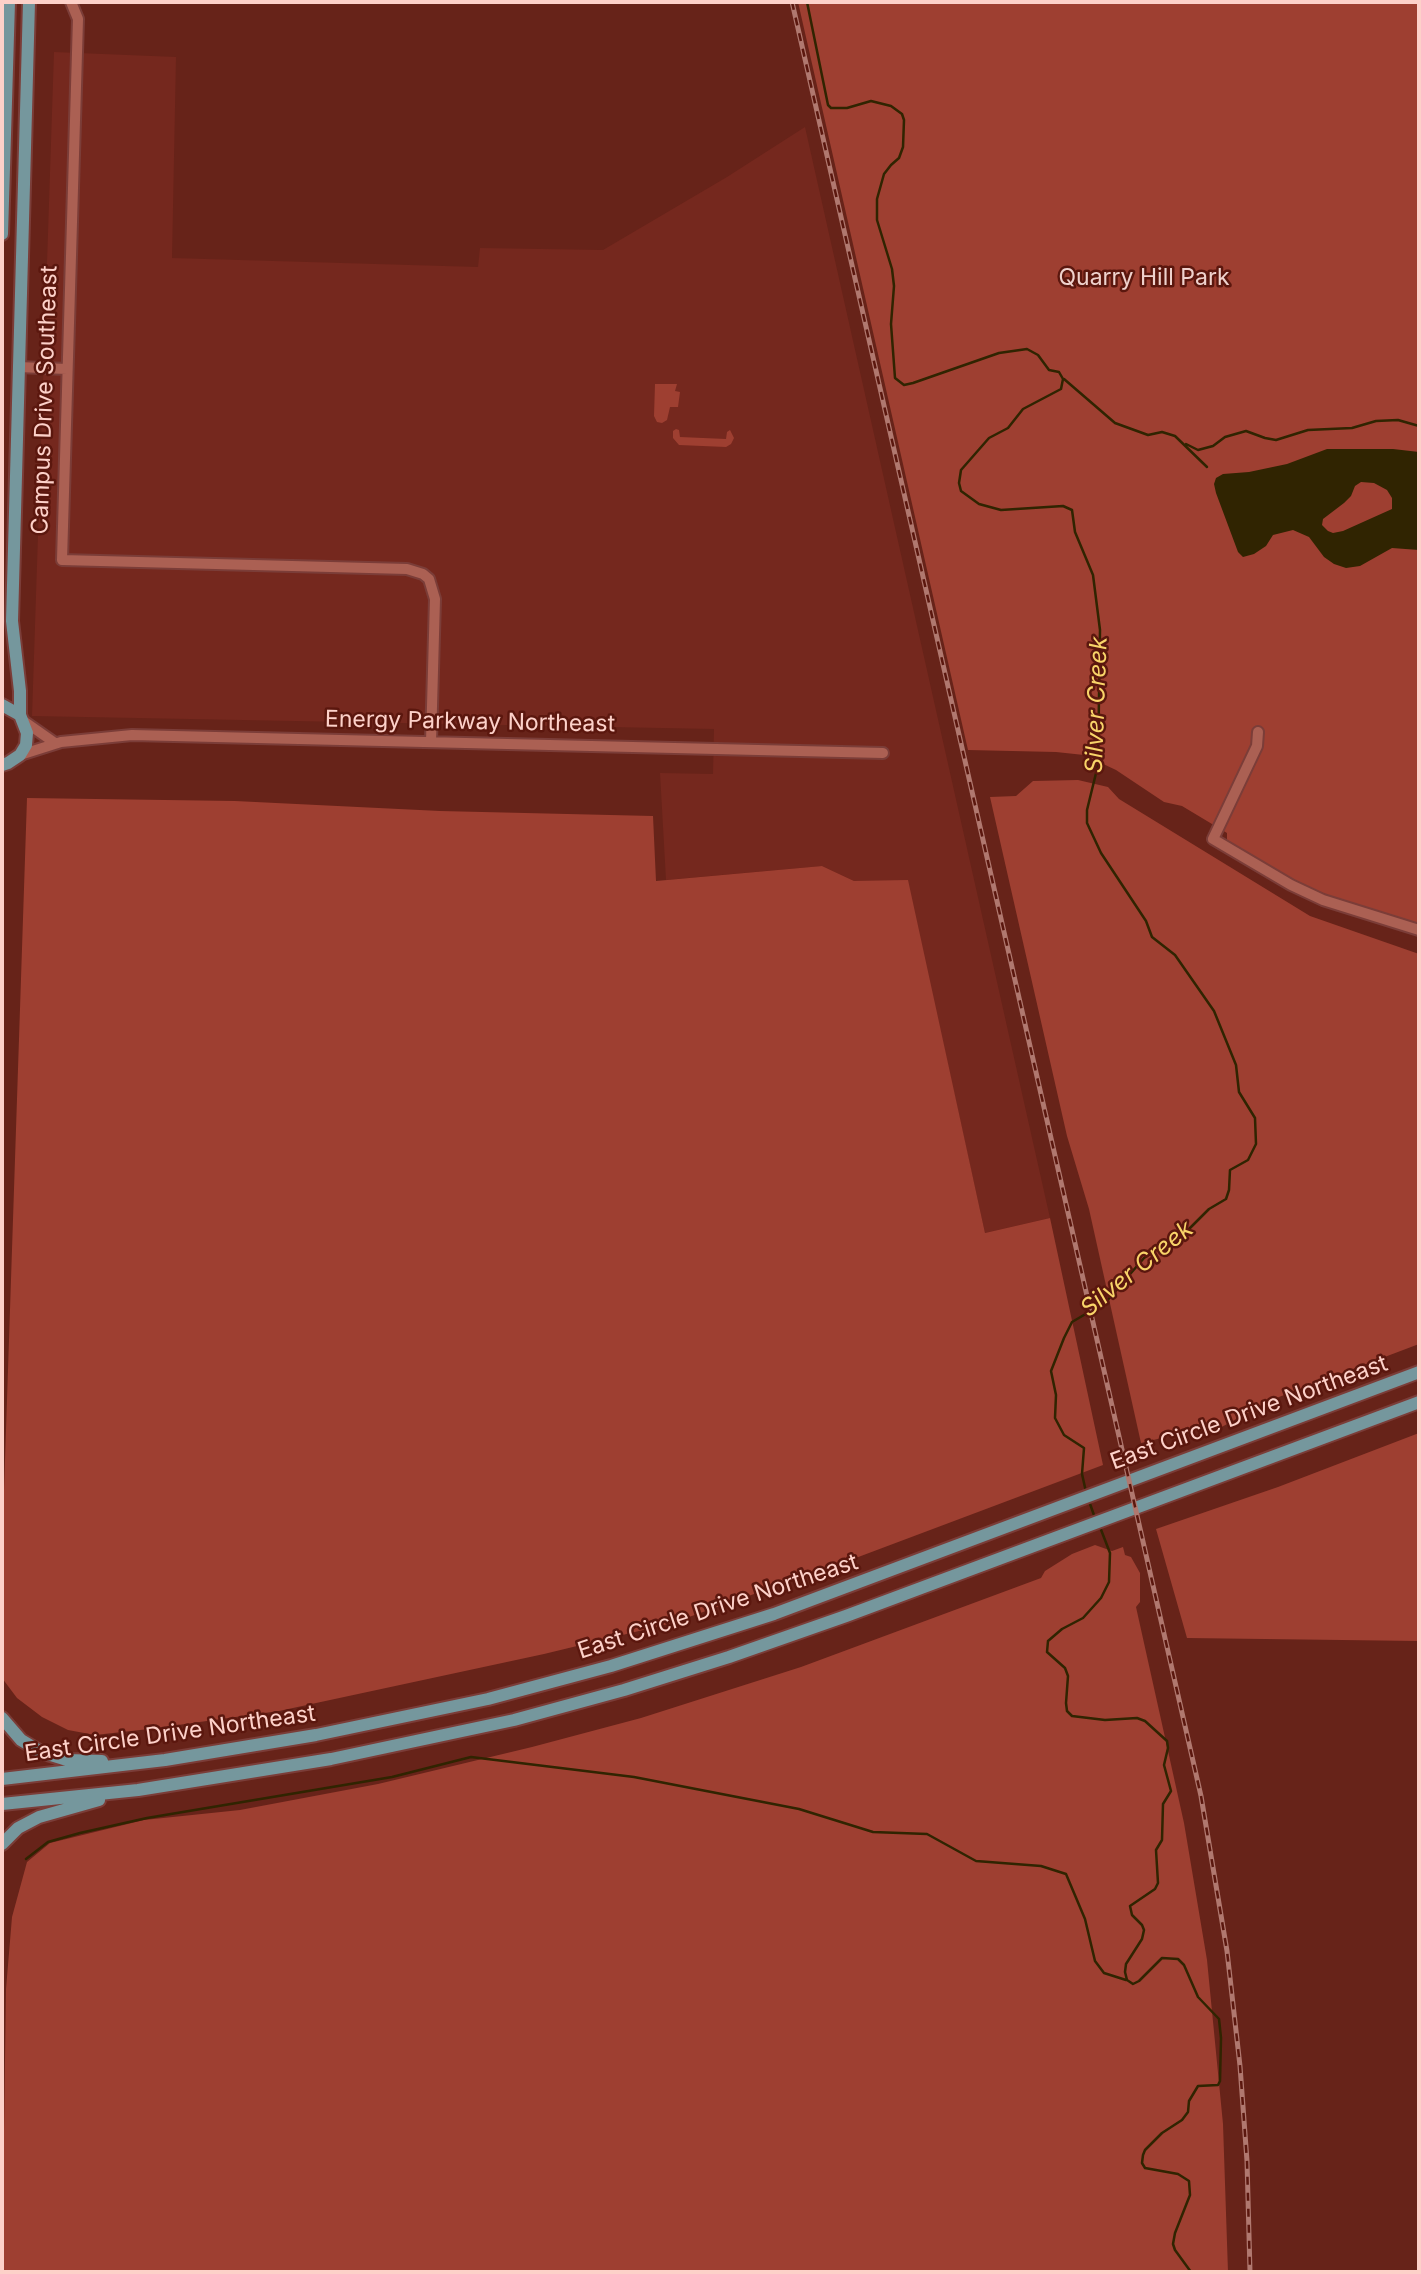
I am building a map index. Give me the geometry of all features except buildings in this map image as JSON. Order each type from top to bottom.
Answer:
[{"type":"main road","points":[[2,234],[9,2]]},
{"type":"main road","points":[[4,768],[20,755],[26,745],[27,733],[22,719],[12,621],[29,2]]},
{"type":"main road","points":[[2,705],[22,719]]},
{"type":"main road","name":"East Circle Drive Northeast","points":[[2,1779],[165,1760],[316,1735],[488,1699],[611,1666],[774,1614],[1419,1372]]},
{"type":"main road","name":"East Circle Drive Northeast","points":[[2,1804],[138,1790],[319,1761],[514,1720],[624,1690],[821,1625],[1419,1402]]},
{"type":"main road","points":[[2,1718],[26,1744],[59,1758],[92,1762],[165,1760]]},
{"type":"main road","points":[[2,1844],[18,1828],[39,1817],[138,1790]]},
{"type":"street","name":"Campus Drive Southeast","points":[[71,2],[78,19],[62,560],[396,568],[417,571],[429,579],[435,599],[430,742]]},
{"type":"street","points":[[18,367],[67,369]]},
{"type":"street","points":[[22,719],[55,743]]},
{"type":"street","points":[[1258,732],[1257,746],[1213,839],[1291,885],[1323,900],[1419,930]]},
{"type":"street","name":"Energy Parkway Northeast","points":[[20,755],[55,743],[132,735],[883,753]]},
{"type":"shaded area","points":[[54,52],[176,57],[172,258],[478,267],[480,248],[603,250],[727,177],[805,127],[1050,1218],[985,1233],[907,881],[854,881],[822,866],[666,880],[660,773],[713,774],[714,729],[32,716]]},
{"type":"shaded area","points":[[1327,449],[1393,449],[1419,452],[1419,550],[1392,548],[1360,566],[1346,568],[1324,557],[1309,537],[1293,530],[1273,535],[1266,546],[1243,557],[1238,552],[1216,493],[1216,478],[1223,474],[1287,464]],"holes":[[[1361,482],[1374,483],[1387,490],[1392,498],[1392,509],[1343,531],[1333,533],[1322,525],[1323,519],[1351,496],[1355,486]]]},
{"type":"green space","name":"Quarry Hill Park","points":[[798,2],[1419,2],[1419,932],[1283,874],[1238,849],[1227,840],[1227,833],[1182,806],[1164,802],[1116,770],[1084,755],[968,750]]},
{"type":"green space","points":[[655,384],[677,384],[675,391],[680,392],[678,407],[670,407],[667,420],[662,423],[657,422],[654,416]]},
{"type":"green space","points":[[679,430],[680,437],[726,439],[730,430],[734,438],[726,447],[679,445],[673,438],[673,431]]},
{"type":"green space","points":[[1078,780],[1108,787],[1119,799],[1310,916],[1419,954],[1419,1344],[1271,1400],[1218,1429],[1186,1432],[1141,1443],[1089,1209],[1067,1136],[990,797],[1016,796],[1033,781]]},
{"type":"green space","points":[[27,798],[235,801],[440,811],[653,816],[656,881],[822,866],[854,881],[908,880],[985,1233],[1050,1218],[1103,1465],[853,1559],[672,1623],[544,1654],[279,1711],[149,1729],[95,1735],[68,1730],[42,1717],[17,1698],[2,1678],[2,1550]]},
{"type":"green space","points":[[1419,1433],[1419,1641],[1187,1638],[1156,1529],[1278,1487]]},
{"type":"green space","points":[[1095,1545],[1112,1551],[1123,1547],[1125,1555],[1131,1557],[1140,1573],[1140,1602],[1136,1607],[1184,1823],[1207,1960],[1223,2124],[1228,2272],[2,2272],[6,1989],[12,1917],[27,1862],[50,1843],[144,1820],[240,1810],[378,1784],[641,1718],[801,1667],[1041,1578],[1045,1571],[1072,1554]]},
{"type":"waterway","name":"Silver Creek","points":[[807,2],[828,105],[831,108],[847,108],[871,101],[891,106],[902,114],[904,120],[903,147],[899,158],[884,174],[877,199],[877,220],[892,269],[894,286],[891,324],[895,378],[904,385],[999,353],[1027,349],[1038,355],[1049,370],[1059,372],[1063,379],[1061,389],[1023,409],[1008,428],[989,438],[961,470],[961,491],[979,504],[1001,510],[1063,506],[1072,510],[1075,532],[1093,575],[1100,630],[1098,765],[1087,810],[1087,823],[1101,853],[1146,921],[1152,937],[1175,955],[1214,1011],[1236,1065],[1239,1092],[1255,1118],[1256,1144],[1248,1160],[1230,1170],[1226,1199],[1209,1209],[1174,1244],[1157,1249],[1144,1258],[1106,1302],[1072,1322],[1064,1338],[1051,1371],[1056,1395],[1055,1418],[1064,1435],[1084,1448],[1082,1474],[1086,1492]]},
{"type":"waterway","points":[[1064,379],[1115,423],[1148,435],[1162,432],[1175,436],[1207,467]]},
{"type":"waterway","points":[[1186,444],[1198,450],[1213,446],[1225,437],[1246,431],[1276,440],[1308,430],[1352,428],[1376,421],[1398,420],[1419,426]]},
{"type":"waterway","name":"Silver Creek","points":[[1089,1501],[1095,1518]]},
{"type":"waterway","name":"Silver Creek","points":[[1100,1527],[1110,1553],[1109,1582],[1101,1598],[1083,1618],[1062,1629],[1048,1641],[1047,1652],[1065,1668],[1068,1676],[1067,1711],[1072,1716],[1105,1720],[1137,1718],[1145,1721],[1167,1741],[1164,1765],[1171,1791],[1163,1804],[1162,1840],[1156,1850],[1158,1883],[1155,1889],[1130,1906],[1132,1915],[1144,1930],[1142,1939],[1126,1964],[1125,1972],[1127,1980],[1133,1984],[1162,1958],[1178,1959],[1184,1965],[1198,1997],[1219,2019],[1221,2038],[1218,2085],[1198,2086],[1189,2101],[1188,2112],[1145,2150],[1142,2163],[1145,2168],[1178,2174],[1189,2181],[1190,2195],[1173,2244],[1191,2272]]},
{"type":"waterway","points":[[26,1859],[48,1842],[80,1833],[147,1818],[392,1777],[471,1757],[634,1777],[799,1809],[873,1832],[927,1834],[976,1861],[1041,1866],[1066,1874],[1085,1919],[1095,1961],[1104,1973],[1126,1980]]},
{"type":"railway","points":[[792,2],[1201,1796],[1227,1951],[1240,2066],[1247,2161],[1250,2272]]}]
